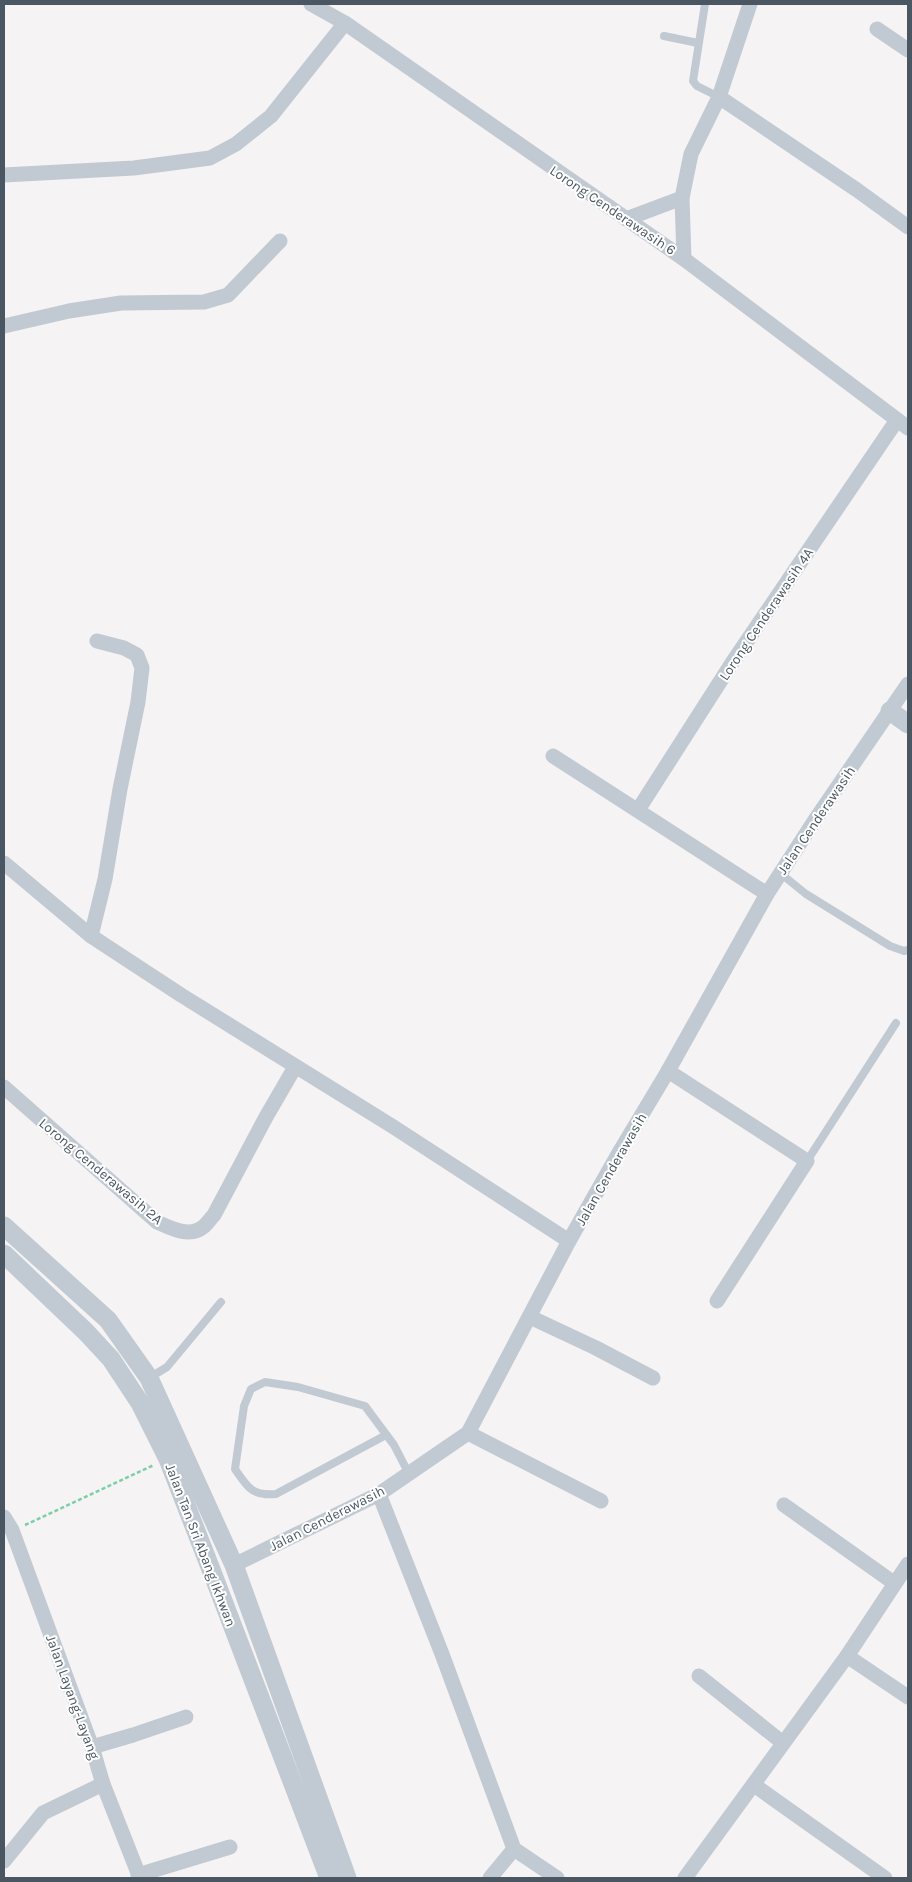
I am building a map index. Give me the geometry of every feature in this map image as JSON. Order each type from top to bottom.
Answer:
[{"type":"street","name":"Lorong Cenderawasih 6","points":[[310,4],[345,23],[684,259],[903,424]]},
{"type":"street","points":[[684,259],[682,198],[691,154],[720,97],[750,4]]},
{"type":"street","points":[[4,175],[134,168],[210,158],[236,144],[271,116],[345,23]]},
{"type":"street","points":[[877,29],[908,50]]},
{"type":"street","points":[[720,97],[908,227]]},
{"type":"street","points":[[626,219],[682,198]]},
{"type":"street","points":[[4,326],[69,311],[121,303],[204,302],[228,295],[280,241]]},
{"type":"street","name":"Lorong Cenderawasih 4A","points":[[638,810],[727,672],[903,424]]},
{"type":"street","points":[[91,936],[106,879],[120,790],[138,702],[142,668],[137,655],[124,648],[96,641]]},
{"type":"street","name":"Jalan Cenderawasih","points":[[234,1565],[379,1494],[468,1433],[569,1241],[668,1071],[767,894],[908,684]]},
{"type":"street","points":[[890,711],[908,724]]},
{"type":"street","points":[[553,756],[767,894]]},
{"type":"street","points":[[4,863],[91,936],[295,1067],[392,1126],[569,1241]]},
{"type":"street","name":"Lorong Cenderawasih 2A","points":[[4,1087],[157,1222],[175,1230],[192,1232],[202,1228],[214,1215],[295,1067]]},
{"type":"street","points":[[668,1071],[807,1161],[717,1302]]},
{"type":"street","points":[[4,1226],[108,1320],[149,1378]]},
{"type":"street","name":"Jalan Tan Sri Abang Ikhwan","points":[[4,1254],[86,1332],[111,1359],[140,1403],[168,1459],[329,1878]]},
{"type":"street","points":[[530,1317],[596,1348],[653,1378]]},
{"type":"street","name":"Jalan Tan Sri Abang Ikhwan","points":[[149,1378],[234,1565],[347,1878]]},
{"type":"street","points":[[468,1433],[601,1502]]},
{"type":"street","points":[[379,1494],[442,1654],[514,1849],[557,1878]]},
{"type":"street","points":[[784,1505],[894,1583]]},
{"type":"street","name":"Jalan Layang-Layang","points":[[4,1517],[12,1530],[92,1747],[103,1784],[139,1877]]},
{"type":"street","points":[[685,1878],[846,1656],[908,1564]]},
{"type":"street","points":[[846,1656],[908,1697]]},
{"type":"street","points":[[699,1676],[783,1743]]},
{"type":"street","points":[[92,1747],[186,1717]]},
{"type":"street","points":[[4,1861],[42,1813],[103,1784]]},
{"type":"street","points":[[754,1785],[884,1878]]},
{"type":"street","points":[[139,1877],[230,1847]]},
{"type":"street","points":[[490,1878],[514,1849]]},
{"type":"lane","points":[[705,4],[692,81],[697,86],[720,97]]},
{"type":"lane","points":[[664,36],[698,43]]},
{"type":"lane","points":[[780,873],[806,894],[890,946],[904,952],[908,950]]},
{"type":"lane","points":[[807,1161],[896,1023]]},
{"type":"lane","points":[[149,1378],[167,1367],[222,1302]]},
{"type":"lane","points":[[386,1435],[276,1494],[261,1495],[246,1486],[235,1469],[244,1406],[251,1390],[265,1382],[298,1387],[365,1406],[394,1445],[409,1474]]},
{"type":"path","points":[[12,1530],[168,1459]]}]
